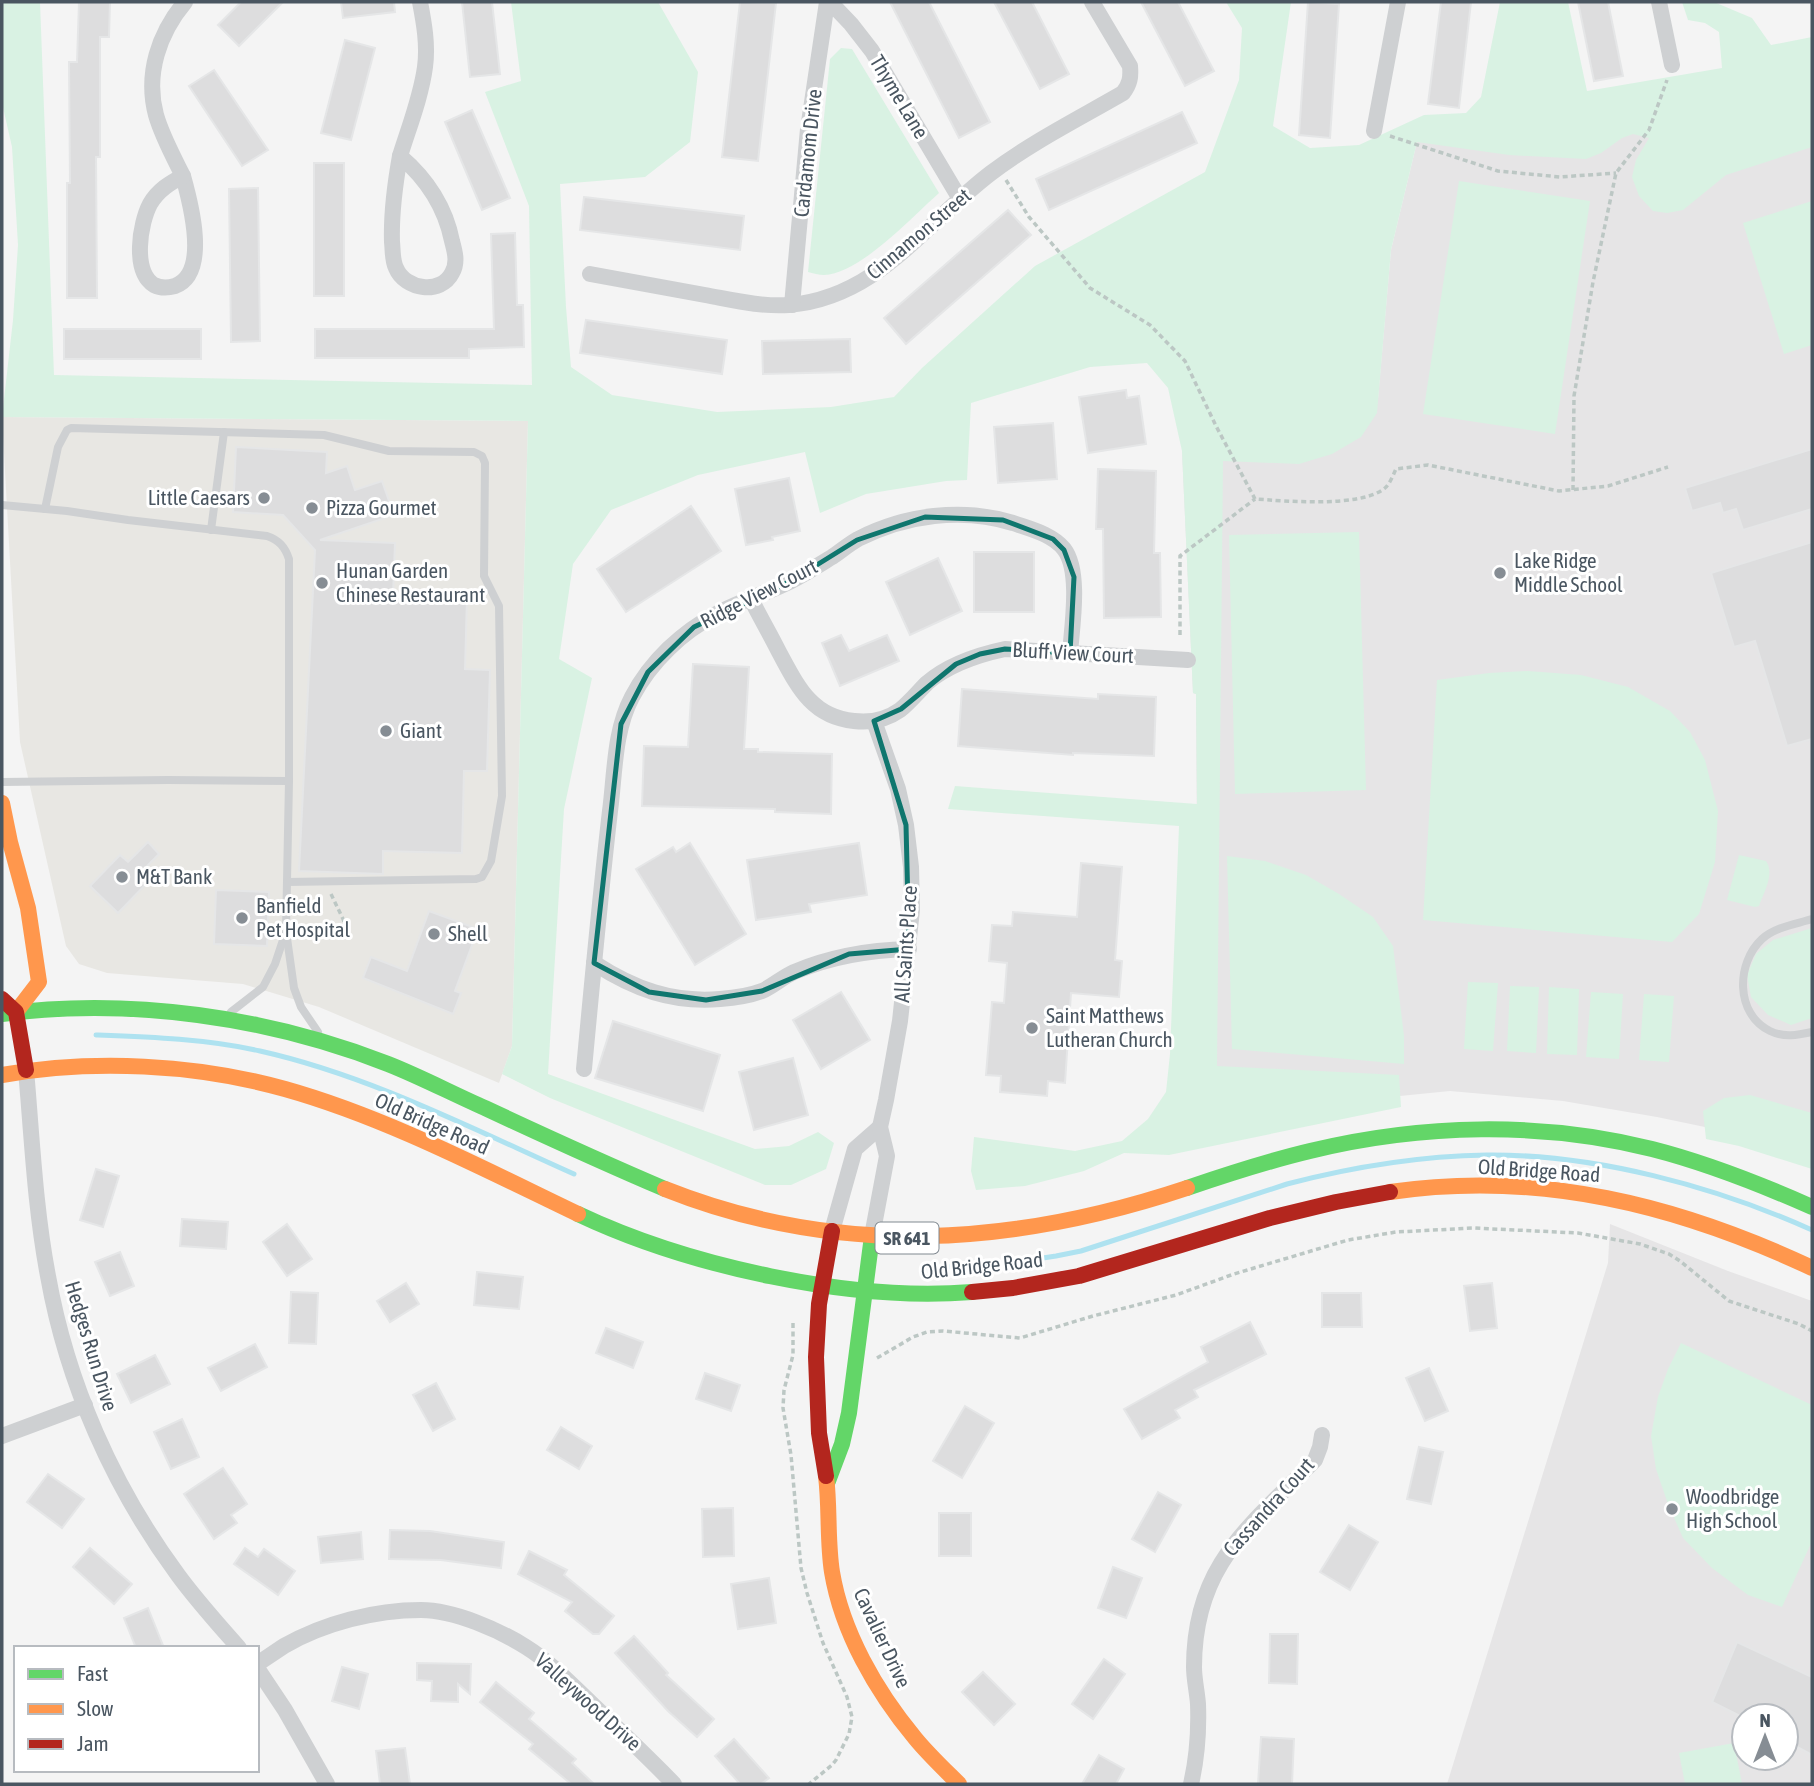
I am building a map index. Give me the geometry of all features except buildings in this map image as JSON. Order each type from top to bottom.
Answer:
[{"type":"main road","points":[[2,803],[28,908],[39,982],[9,1013],[2,999]]},
{"type":"main road","name":"Old Bridge Road","points":[[9,1013],[105,1008],[185,1014],[278,1030],[384,1063],[666,1190],[719,1209],[762,1220],[872,1236],[935,1238],[1010,1232],[1147,1200],[1313,1150],[1373,1139],[1442,1131],[1495,1129],[1602,1139],[1649,1149],[1712,1167],[1812,1207]]},
{"type":"main road","name":"Hedges Run Drive","points":[[9,1013],[26,1070]]},
{"type":"main road","name":"Old Bridge Road","points":[[2,1074],[100,1066],[162,1068],[223,1075],[270,1085],[328,1102],[385,1124],[612,1230],[718,1264],[795,1282],[866,1291],[904,1294],[960,1293],[1016,1288],[1157,1254],[1268,1219],[1331,1203],[1447,1186],[1558,1189],[1613,1198],[1720,1228],[1812,1268]]},
{"type":"main road","name":"Cavalier Drive","points":[[832,1231],[822,1286],[817,1347],[817,1406],[827,1484],[828,1540],[835,1588],[868,1669],[890,1705],[916,1738],[959,1784]]},
{"type":"main road","name":"Cavalier Drive","points":[[827,1484],[846,1430],[872,1236]]},
{"type":"street","points":[[183,176],[163,187],[150,203],[143,222],[140,265],[152,284],[161,288],[181,283],[194,264],[194,230],[190,201],[183,176],[155,113],[152,89],[160,43],[170,22],[185,2]]},
{"type":"street","points":[[400,156],[426,182],[440,203],[449,226],[456,264],[452,275],[444,283],[434,287],[418,287],[400,276],[394,266],[392,229],[393,194],[400,156],[420,93],[425,65],[426,37],[421,2]]},
{"type":"street","name":"Thyme Lane","points":[[828,2],[851,24],[872,51],[960,199]]},
{"type":"street","name":"Cardamom Drive","points":[[792,305],[808,129],[828,2]]},
{"type":"street","name":"Cinnamon Street","points":[[590,274],[766,306],[792,305],[836,294],[863,282],[888,266],[960,199],[998,168],[1023,150],[1123,93],[1128,87],[1130,66],[1092,2]]},
{"type":"street","points":[[1374,131],[1398,2]]},
{"type":"street","points":[[1659,2],[1672,65]]},
{"type":"street","name":"Ridge View Court","points":[[584,1069],[604,857],[621,724],[632,696],[671,645],[720,612],[791,581],[857,540],[890,525],[949,515],[991,518],[1032,529],[1053,539],[1064,550],[1071,562],[1074,577],[1070,653]]},
{"type":"street","points":[[751,599],[800,691],[814,705],[849,721],[874,721]]},
{"type":"street","name":"Bluff View Court","points":[[874,721],[901,709],[929,681],[956,664],[980,654],[1005,649],[1188,660]]},
{"type":"street","name":"All Saints Place","points":[[872,1236],[887,1156],[880,1127],[900,1021],[912,900],[906,825],[898,789],[874,721]]},
{"type":"street","points":[[594,964],[618,979],[649,992],[706,1000],[734,998],[762,991],[791,974],[849,954],[882,949],[909,949]]},
{"type":"street","name":"Hedges Run Drive","points":[[26,1070],[47,1276],[61,1334],[85,1405],[122,1488],[152,1538],[178,1576],[237,1646]]},
{"type":"street","points":[[832,1231],[855,1149],[880,1127]]},
{"type":"street","points":[[2,1436],[85,1405]]},
{"type":"street","name":"Cassandra Court","points":[[1191,1784],[1199,1735],[1194,1643],[1208,1588],[1220,1562],[1237,1539],[1315,1460],[1321,1447],[1322,1435]]},
{"type":"street","name":"Valleywood Drive","points":[[259,1665],[284,1646],[317,1631],[380,1614],[423,1610],[474,1622],[527,1647],[553,1667],[674,1784]]},
{"type":"street","points":[[259,1669],[327,1784]]},
{"type":"lane","points":[[45,509],[58,447],[66,430],[71,428],[324,435],[389,451],[474,452],[482,456],[485,463],[484,576],[499,606],[502,796],[491,861],[482,877],[476,879],[287,882]]},
{"type":"lane","points":[[211,530],[224,432]]},
{"type":"lane","points":[[2,505],[267,536],[276,539],[287,553],[289,781],[286,931],[297,998],[325,1043]]},
{"type":"lane","points":[[2,782],[289,781]]},
{"type":"lane","points":[[1812,919],[1774,931],[1763,938],[1745,964],[1743,979],[1749,1012],[1758,1023],[1784,1036],[1812,1032]]},
{"type":"lane","points":[[222,1019],[264,987],[286,931]]},
{"type":"path","points":[[1573,490],[1574,396],[1593,282],[1616,173],[1649,130],[1672,65]]},
{"type":"path","points":[[1374,131],[1498,171],[1560,177],[1616,173]]},
{"type":"path","points":[[998,168],[1029,217],[1090,288],[1150,325],[1185,361],[1255,499]]},
{"type":"path","points":[[1180,635],[1180,556],[1255,499],[1301,502],[1360,499],[1386,488],[1396,469],[1428,465],[1559,491],[1608,486],[1668,467]]},
{"type":"path","points":[[330,890],[348,934]]},
{"type":"path","points":[[873,1359],[927,1332],[1020,1338],[1093,1315],[1176,1295],[1234,1274],[1335,1244],[1396,1232],[1473,1228],[1578,1233],[1640,1244],[1681,1261],[1729,1301],[1799,1324],[1812,1331]]},
{"type":"path","points":[[793,1323],[793,1355],[783,1396],[783,1408],[792,1464],[801,1568],[823,1643],[847,1696],[852,1717],[849,1734],[836,1760],[809,1784]]},
{"type":"highlighted area","points":[[925,517],[1003,520],[1053,539],[1064,550],[1074,577],[1070,653],[1005,649],[980,654],[956,664],[901,709],[874,721],[906,825],[909,949],[849,954],[762,991],[706,1000],[649,992],[594,963],[621,724],[648,672],[694,627],[791,581],[857,540]]},
{"type":"shaded area","name":"Lake Ridge Middle School","points":[[1812,84],[1812,1160],[1767,1140],[1657,1117],[1563,1101],[1450,1091],[1269,1109],[1199,1122],[1196,694],[1193,693],[1182,451],[1378,399],[1391,250],[1417,142]]},
{"type":"shaded area","points":[[2,417],[528,421],[512,1046],[499,1083],[319,1007],[243,984],[107,973],[79,964],[66,946],[20,742]]},
{"type":"shaded area","name":"Woodbridge High School","points":[[1610,1224],[1812,1301],[1812,1784],[1447,1784],[1608,1263]]},
{"type":"green space","points":[[2,2],[40,2],[54,375],[532,385],[529,206],[485,92],[521,81],[511,2],[658,2],[698,72],[690,142],[645,177],[560,184],[566,307],[571,367],[612,395],[717,412],[831,407],[894,397],[922,368],[1035,266],[1205,172],[1239,80],[1242,28],[1226,2],[1291,2],[1273,126],[1310,148],[1359,145],[1424,115],[1466,113],[1481,97],[1500,2],[1568,2],[1587,91],[1722,68],[1719,32],[1705,23],[1688,20],[1682,2],[1714,2],[1752,18],[1771,45],[1812,37],[1812,147],[1726,175],[1683,210],[1667,213],[1653,211],[1639,196],[1632,177],[1636,160],[1649,138],[1633,134],[1586,159],[1509,155],[1417,142],[1391,250],[1377,413],[1361,437],[1332,454],[1299,464],[1223,461],[1217,1066],[1399,1075],[1401,1107],[1169,1155],[1124,1153],[1084,1171],[1025,1186],[976,1190],[971,1171],[974,1137],[1075,1151],[1122,1141],[1148,1119],[1166,1092],[1170,1054],[1179,826],[948,809],[955,786],[1197,804],[1196,694],[1193,693],[1182,451],[1168,388],[1147,363],[1090,367],[971,403],[967,480],[866,494],[820,513],[805,452],[698,475],[611,510],[573,564],[559,659],[592,678],[564,809],[548,1074],[755,1149],[789,1146],[818,1132],[834,1143],[826,1169],[791,1185],[765,1185],[550,1098],[502,1074],[512,1046],[528,421],[2,417],[18,245],[12,147],[2,103]]},
{"type":"green space","points":[[841,48],[852,49],[939,193],[869,255],[838,272],[822,275],[808,272],[830,59]]},
{"type":"green space","points":[[1459,181],[1590,201],[1555,434],[1423,414]]},
{"type":"green space","points":[[1812,201],[1812,345],[1784,354],[1743,223]]},
{"type":"green space","points":[[1359,532],[1366,790],[1235,794],[1229,535]]},
{"type":"green space","points":[[1528,671],[1581,675],[1628,687],[1670,711],[1690,732],[1705,760],[1718,811],[1715,862],[1699,914],[1672,942],[1423,920],[1437,680]]},
{"type":"green space","points":[[1739,855],[1766,861],[1768,866],[1768,883],[1759,906],[1727,900]]},
{"type":"green space","points":[[1227,856],[1265,861],[1306,875],[1373,917],[1393,946],[1404,1036],[1404,1064],[1232,1049]]},
{"type":"green space","points":[[1812,928],[1812,1018],[1791,1025],[1768,1015],[1751,997],[1747,975],[1756,954],[1773,940]]},
{"type":"green space","points":[[1468,982],[1498,983],[1493,1051],[1464,1049]]},
{"type":"green space","points":[[1510,986],[1539,987],[1536,1053],[1507,1051]]},
{"type":"green space","points":[[1549,987],[1579,989],[1577,1055],[1547,1054]]},
{"type":"green space","points":[[1591,992],[1623,994],[1619,1059],[1586,1057]]},
{"type":"green space","points":[[1644,994],[1674,996],[1669,1062],[1639,1060]]},
{"type":"green space","points":[[1750,1095],[1812,1113],[1812,1169],[1739,1146],[1706,1139],[1703,1111],[1724,1098]]},
{"type":"green space","points":[[1681,1343],[1812,1405],[1812,1541],[1782,1607],[1748,1595],[1712,1568],[1683,1538],[1668,1504],[1656,1469],[1651,1436],[1658,1397]]},
{"type":"green space","points":[[1730,1744],[1730,1772],[1740,1772],[1742,1784],[1685,1784],[1679,1753]]},
{"type":"waterway","points":[[96,1035],[199,1041],[300,1061],[420,1105],[574,1174]]},
{"type":"waterway","points":[[925,1267],[991,1266],[1081,1251],[1287,1184],[1336,1172],[1462,1156],[1528,1156],[1611,1167],[1695,1187],[1812,1230]]},
{"type":"traffic: fast","points":[[2,1014],[50,1009],[149,1010],[247,1023],[295,1034],[400,1069],[665,1189]]},
{"type":"traffic: fast","points":[[1187,1188],[1279,1159],[1352,1142],[1438,1131],[1524,1130],[1610,1140],[1652,1149],[1733,1175],[1812,1207]]},
{"type":"traffic: fast","points":[[578,1214],[669,1250],[771,1276],[874,1291],[925,1294],[972,1292]]},
{"type":"traffic: fast","points":[[828,1481],[842,1444],[849,1413],[872,1236]]},
{"type":"traffic: slow","points":[[2,803],[28,908],[39,982],[16,1012]]},
{"type":"traffic: slow","points":[[2,1075],[72,1067],[144,1067],[216,1074],[285,1089],[397,1129],[578,1214]]},
{"type":"traffic: slow","points":[[1390,1192],[1445,1186],[1500,1186],[1607,1198],[1710,1226],[1812,1268]]},
{"type":"traffic: slow","points":[[665,1189],[730,1211],[795,1226],[860,1234],[926,1236],[991,1232],[1056,1222],[1122,1208],[1187,1188]]},
{"type":"traffic: slow","points":[[826,1476],[832,1572],[852,1638],[887,1701],[925,1750],[959,1784]]},
{"type":"traffic: jam","points":[[2,999],[16,1012],[26,1070]]},
{"type":"traffic: jam","points":[[972,1292],[1013,1288],[1079,1276],[1270,1218],[1390,1192]]},
{"type":"traffic: jam","points":[[826,1476],[819,1433],[816,1357],[819,1304],[832,1231]]},
{"type":"place","name":"Little Caesars","points":[[264,498]]},
{"type":"place","name":"Pizza Gourmet","points":[[312,508]]},
{"type":"place","name":"Lake Ridge Middle School","points":[[1500,573]]},
{"type":"place","name":"Hunan Garden Chinese Restaurant","points":[[322,583]]},
{"type":"place","name":"Giant","points":[[386,731]]},
{"type":"place","name":"M&T Bank","points":[[122,877]]},
{"type":"place","name":"Banfield Pet Hospital","points":[[242,918]]},
{"type":"place","name":"Shell","points":[[434,934]]},
{"type":"place","name":"Saint Matthews Lutheran Church","points":[[1032,1028]]},
{"type":"place","name":"Woodbridge High School","points":[[1672,1509]]}]
